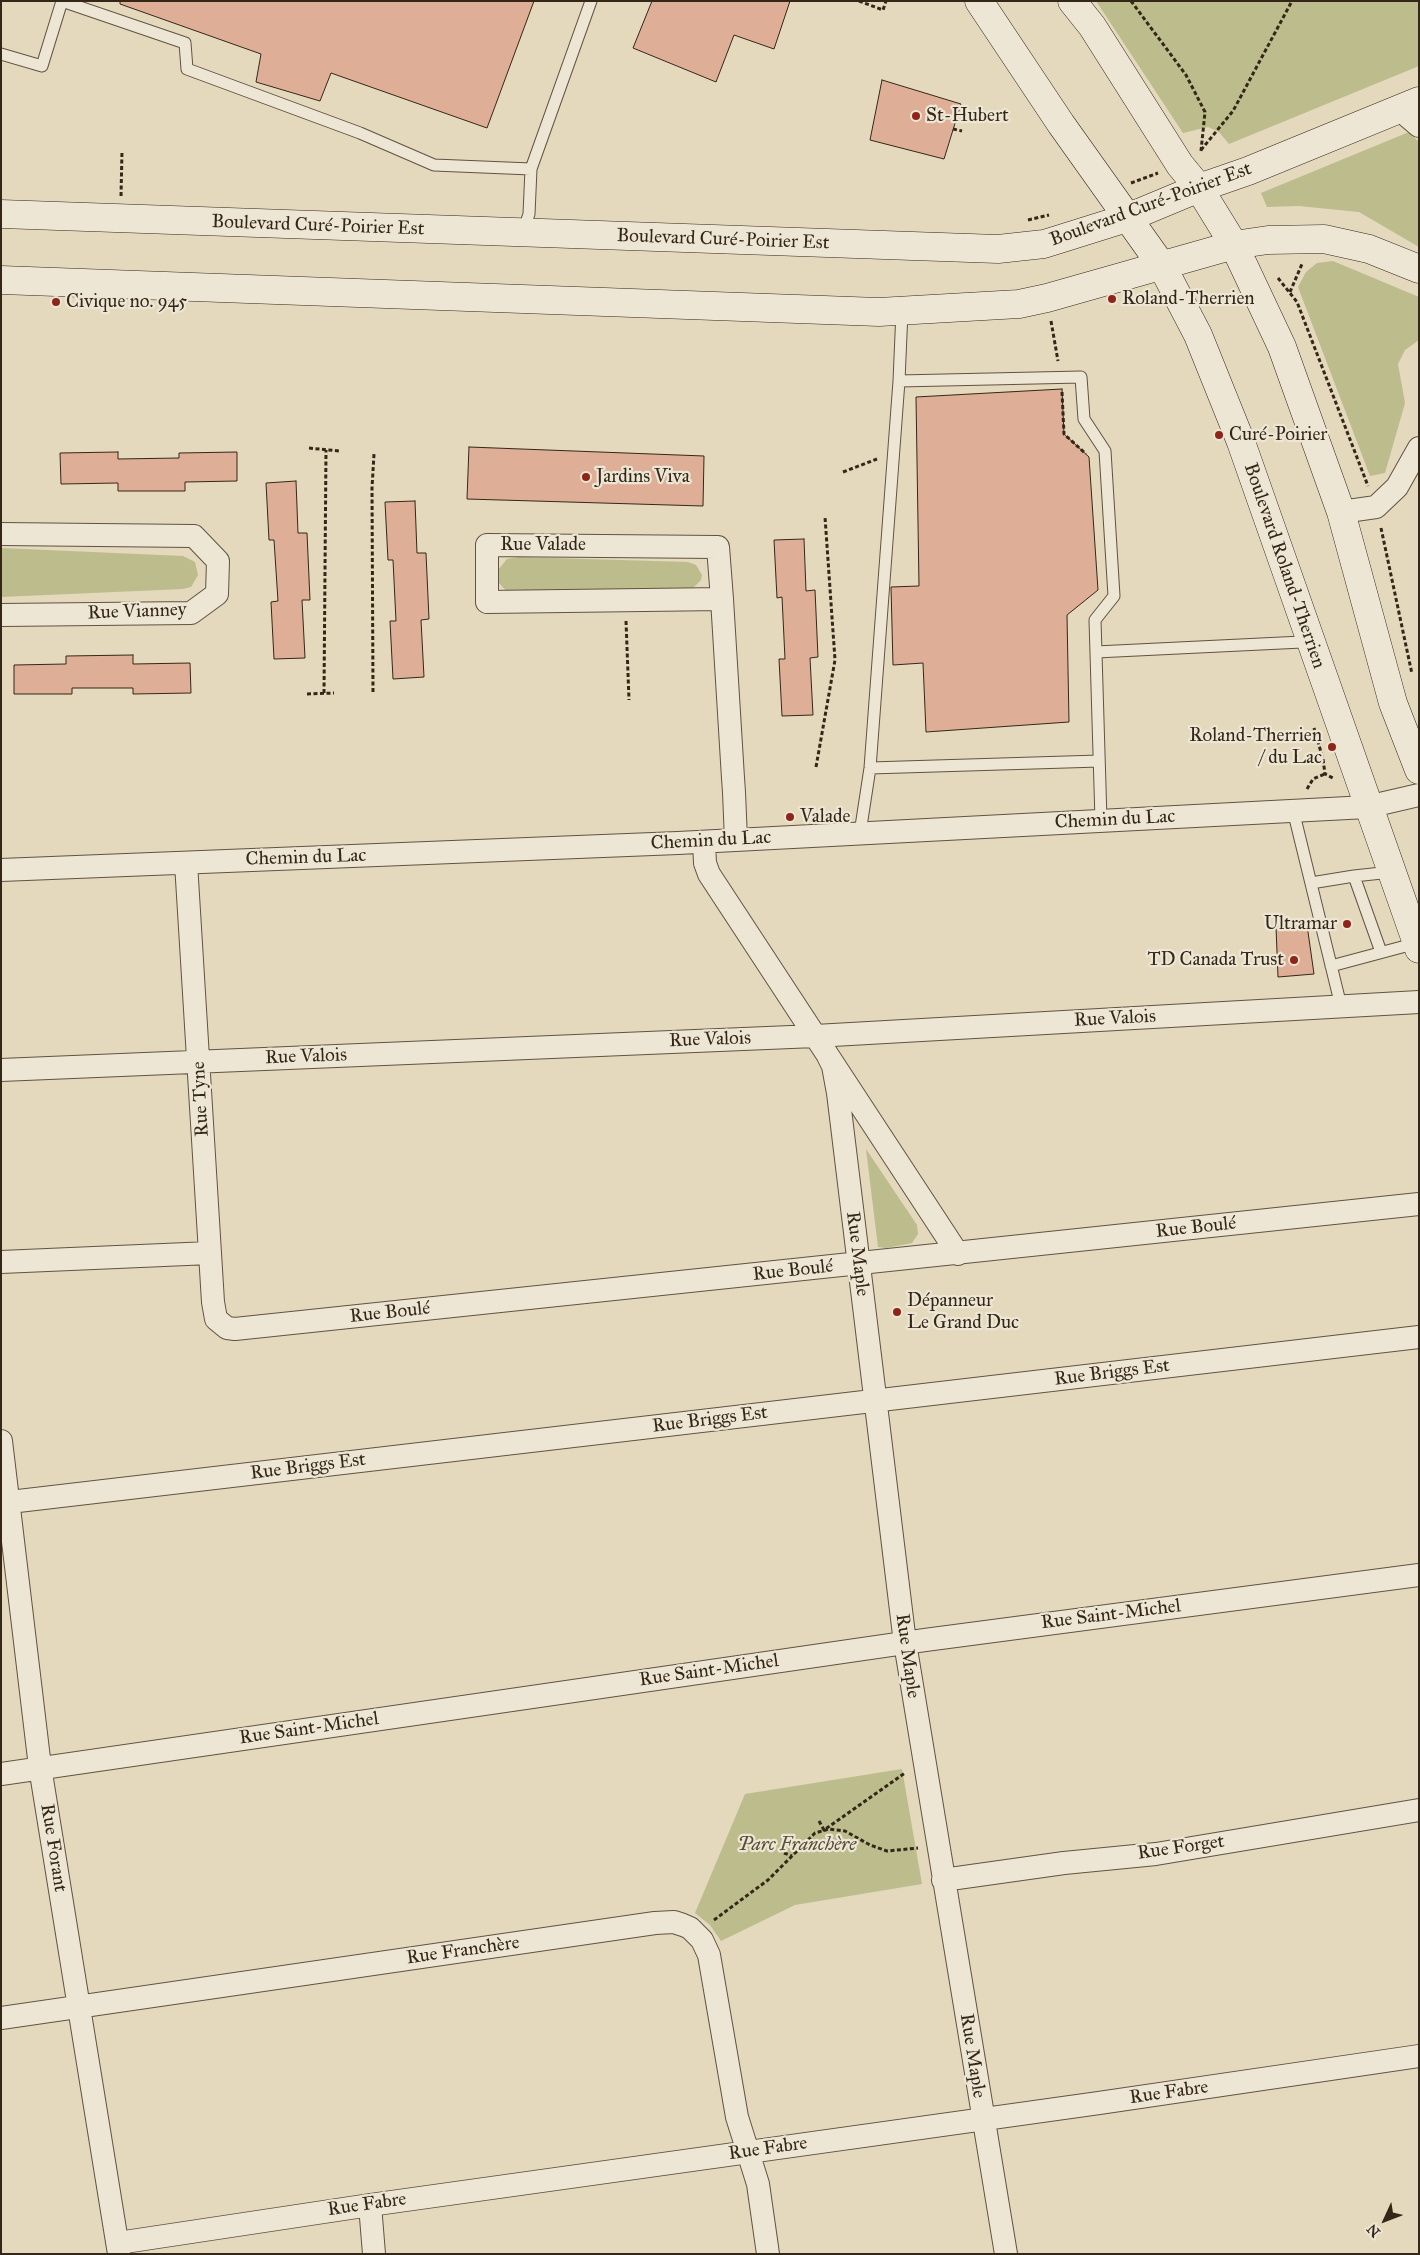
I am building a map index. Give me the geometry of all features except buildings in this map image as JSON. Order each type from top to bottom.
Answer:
[{"type":"main road","name":"Boulevard Roland-Therrien","points":[[979,1],[1127,218],[1162,266],[1198,335],[1241,442],[1367,807],[1418,946]]},
{"type":"main road","points":[[1072,1],[1092,26],[1180,165],[1199,188],[1234,245],[1282,347],[1341,512],[1393,703],[1419,770]]},
{"type":"main road","name":"Boulevard Curé-Poirier Est","points":[[1,214],[998,249],[1044,244],[1127,218],[1199,188],[1412,112]]},
{"type":"main road","points":[[1,280],[850,311],[902,311],[1019,304],[1047,298],[1234,245],[1268,240],[1324,239],[1369,249],[1419,269]]},
{"type":"street","points":[[1341,512],[1376,507],[1397,486],[1419,448]]},
{"type":"street","name":"Rue Vianney","points":[[1,534],[194,536],[218,561],[217,594],[191,613],[1,616]]},
{"type":"street","name":"Rue Valade","points":[[722,599],[487,602],[487,545],[718,547],[722,599],[736,840]]},
{"type":"street","name":"Chemin du Lac","points":[[1,870],[704,842],[1367,807],[1419,795]]},
{"type":"street","name":"Rue Maple","points":[[704,842],[705,863],[709,874],[958,1254]]},
{"type":"street","name":"Rue Tyne","points":[[186,863],[214,1314],[221,1324],[227,1328]]},
{"type":"street","name":"Rue Valois","points":[[1,1070],[815,1036],[1419,1002]]},
{"type":"street","name":"Rue Maple","points":[[828,1056],[835,1077],[904,1643],[1006,2254]]},
{"type":"street","name":"Rue Boulé","points":[[227,1328],[255,1327],[958,1254],[1419,1204]]},
{"type":"street","points":[[1,1262],[210,1253]]},
{"type":"street","name":"Rue Briggs Est","points":[[5,1502],[1419,1337]]},
{"type":"street","name":"Rue Forant","points":[[1,1441],[5,1502],[40,1767],[118,2249]]},
{"type":"street","name":"Rue Saint-Michel","points":[[1,1774],[904,1643],[1418,1578]]},
{"type":"street","name":"Rue Forget","points":[[943,1880],[1064,1863],[1156,1854],[1419,1810]]},
{"type":"street","name":"Rue Franchère","points":[[1,2018],[655,1923],[674,1922],[690,1928],[697,1934],[709,1955],[736,2117],[758,2184],[768,2254]]},
{"type":"street","name":"Rue Fabre","points":[[118,2249],[370,2205],[748,2153],[1419,2056]]},
{"type":"street","points":[[370,2205],[374,2254]]},
{"type":"lane","points":[[1,54],[42,66],[62,1],[185,44],[187,69],[360,133],[434,165],[531,169]]},
{"type":"lane","points":[[522,233],[528,214],[531,169],[590,1]]},
{"type":"lane","points":[[860,833],[870,768],[894,453],[902,311]]},
{"type":"lane","points":[[899,381],[1080,377],[1084,419],[1105,451],[1114,596],[1095,620],[1101,820]]},
{"type":"lane","points":[[1096,652],[1302,642],[1309,639]]},
{"type":"lane","points":[[870,768],[1099,761]]},
{"type":"lane","points":[[1293,810],[1341,1006]]},
{"type":"lane","points":[[1311,883],[1391,872]]},
{"type":"lane","points":[[1354,876],[1381,952]]},
{"type":"lane","points":[[1331,966],[1381,952],[1418,946]]},
{"type":"path","points":[[858,1],[883,10],[886,1]]},
{"type":"path","points":[[1201,150],[1233,111],[1292,1]]},
{"type":"path","points":[[953,129],[962,131]]},
{"type":"path","points":[[119,218],[122,151]]},
{"type":"path","points":[[1047,298],[1061,378],[1064,434],[1089,457]]},
{"type":"path","points":[[309,448],[339,451]]},
{"type":"path","points":[[324,693],[326,450]]},
{"type":"path","points":[[843,472],[894,453]]},
{"type":"path","points":[[373,692],[372,488],[374,454]]},
{"type":"path","points":[[816,767],[835,660],[825,518]]},
{"type":"path","points":[[626,600],[629,700]]},
{"type":"path","points":[[308,694],[334,693]]},
{"type":"path","points":[[708,1924],[768,1880],[808,1838],[824,1830],[906,1772]]},
{"type":"path","points":[[819,1821],[824,1830]]},
{"type":"path","points":[[824,1830],[845,1831],[870,1846],[887,1851],[919,1848]]},
{"type":"path","points":[[784,1853],[792,1856]]},
{"type":"green space","points":[[1096,1],[1419,1],[1419,66],[1229,144],[1219,132],[1208,127],[1183,133]]},
{"type":"green space","points":[[1409,132],[1419,142],[1419,247],[1359,212],[1299,206],[1267,207],[1261,193]]},
{"type":"green space","points":[[1333,261],[1419,297],[1419,340],[1405,350],[1398,364],[1405,403],[1385,473],[1370,476],[1298,287],[1306,272],[1317,263]]},
{"type":"green space","points":[[1,548],[183,556],[195,562],[198,575],[191,587],[183,589],[1,597]]},
{"type":"green space","points":[[518,557],[688,562],[696,565],[702,575],[701,580],[692,589],[509,594],[499,583],[498,570],[507,559]]},
{"type":"green space","points":[[866,1149],[917,1225],[918,1234],[912,1243],[886,1248],[878,1247]]},
{"type":"green space","name":"Parc Franchère","points":[[902,1769],[922,1884],[795,1905],[721,1941],[710,1925],[695,1913],[745,1794]]},
{"type":"place","name":"St-Hubert","points":[[916,116]]},
{"type":"place","name":"Roland-Therrien","points":[[1112,299]]},
{"type":"place","name":"Civique no. 945","points":[[56,302]]},
{"type":"place","name":"Curé-Poirier","points":[[1219,435]]},
{"type":"place","name":"Jardins Viva","points":[[586,477]]},
{"type":"place","name":"Roland-Therrien / du Lac","points":[[1332,747]]},
{"type":"place","name":"Valade","points":[[790,817]]},
{"type":"place","name":"Ultramar","points":[[1347,924]]},
{"type":"place","name":"TD Canada Trust","points":[[1294,960]]},
{"type":"place","name":"Dépanneur Le Grand Duc","points":[[897,1312]]}]
